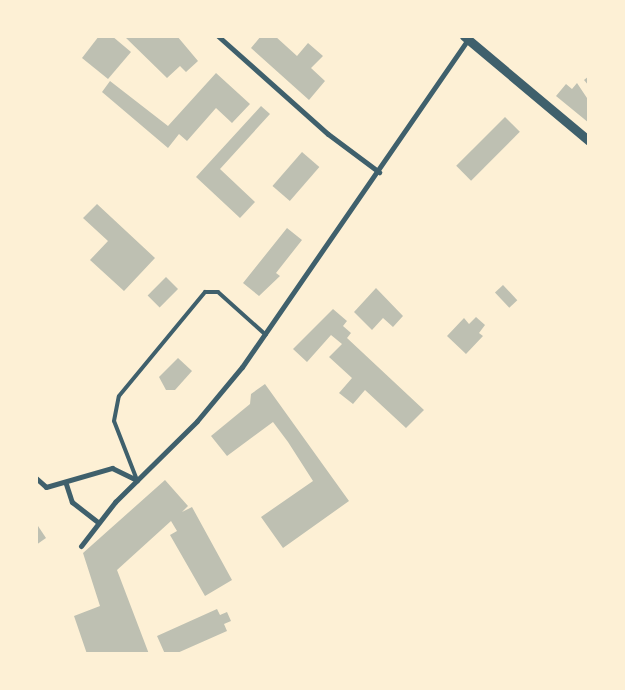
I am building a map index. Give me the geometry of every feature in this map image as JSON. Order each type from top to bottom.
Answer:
[{"type":"street","points":[[218,36],[328,134],[379,172]]},
{"type":"street","points":[[82,546],[98,522],[197,420],[266,334],[379,172],[467,37],[589,141]]},
{"type":"street","points":[[36,478],[46,487],[66,484],[112,468],[137,480]]},
{"type":"street","points":[[66,484],[72,502],[98,522]]},
{"type":"lane","points":[[137,480],[114,421],[119,396],[205,292],[218,292],[266,334]]},
{"type":"building","points":[[99,36],[112,36],[131,52],[108,79],[82,58]]},
{"type":"building","points":[[124,36],[177,36],[198,61],[186,72],[180,66],[167,78]]},
{"type":"building","points":[[261,36],[275,36],[297,56],[308,43],[323,56],[311,68],[325,81],[309,100],[251,48]]},
{"type":"building","points":[[216,73],[250,104],[232,123],[216,108],[187,141],[179,134],[168,148],[102,92],[110,81],[168,126]]},
{"type":"building","points":[[589,76],[589,86],[584,80]]},
{"type":"building","points":[[577,83],[589,101],[589,123],[556,96],[566,84],[572,89]]},
{"type":"building","points":[[261,106],[270,114],[220,169],[255,202],[240,218],[196,177]]},
{"type":"building","points":[[505,117],[520,132],[471,181],[456,166]]},
{"type":"building","points":[[302,152],[319,167],[290,201],[272,186]]},
{"type":"building","points":[[97,204],[155,258],[124,291],[90,260],[108,241],[83,218]]},
{"type":"building","points":[[287,228],[302,240],[276,273],[280,276],[259,296],[243,283]]},
{"type":"building","points":[[166,277],[178,289],[160,307],[148,295]]},
{"type":"building","points":[[503,285],[517,300],[509,308],[495,293]]},
{"type":"building","points":[[376,288],[403,316],[393,327],[383,318],[372,330],[354,312]]},
{"type":"building","points":[[333,309],[347,321],[343,326],[351,333],[347,338],[424,410],[406,428],[365,390],[353,404],[339,393],[352,378],[329,357],[342,344],[331,335],[307,362],[293,349]]},
{"type":"building","points":[[476,317],[485,325],[479,333],[483,336],[466,354],[447,336],[464,318],[469,324]]},
{"type":"building","points":[[178,358],[192,371],[175,390],[166,390],[159,377]]},
{"type":"building","points":[[265,384],[349,501],[283,548],[261,517],[313,481],[288,442],[273,422],[227,456],[211,436],[250,404],[251,394]]},
{"type":"building","points":[[165,480],[188,506],[182,512],[192,507],[232,580],[205,596],[170,535],[177,531],[171,521],[117,570],[149,654],[87,654],[74,616],[100,606],[83,553]]},
{"type":"building","points":[[36,523],[46,538],[36,545]]},
{"type":"building","points":[[217,609],[220,615],[227,612],[231,621],[224,624],[227,631],[175,654],[165,654],[157,636]]}]
